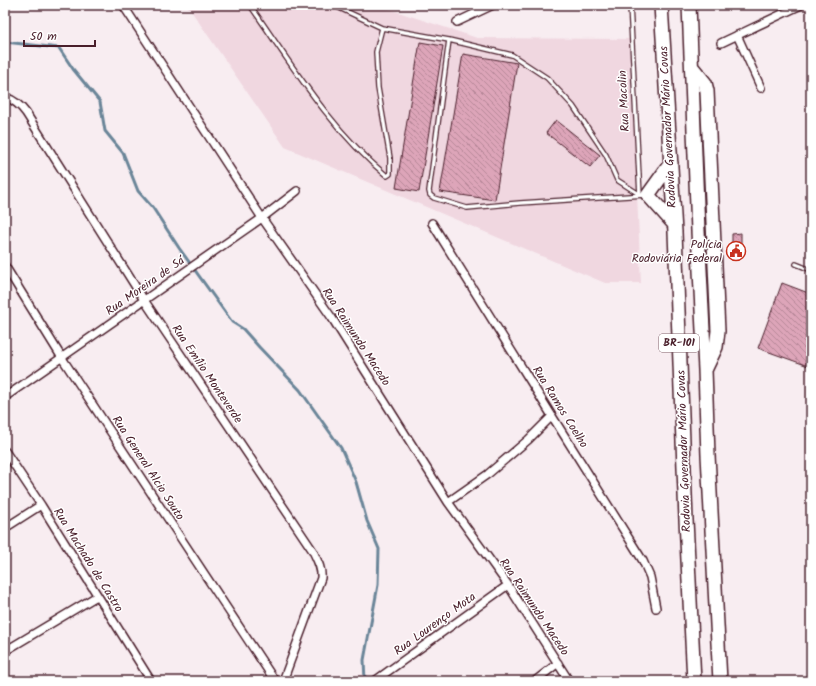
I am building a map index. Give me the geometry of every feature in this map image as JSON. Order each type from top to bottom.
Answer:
[{"type":"highway","name":"Rodovia Governador Mário Covas","points":[[661,5],[674,224],[694,681]]},
{"type":"highway","name":"Rodovia Governador Mário Covas","points":[[689,5],[708,470],[720,681]]},
{"type":"highway","points":[[671,163],[644,195],[674,224]]},
{"type":"street","name":"Rua Raimundo Macedo","points":[[123,5],[262,218],[332,318],[448,502],[508,585],[569,681]]},
{"type":"street","points":[[457,22],[493,5]]},
{"type":"street","points":[[721,44],[801,5]]},
{"type":"street","points":[[737,36],[761,88]]},
{"type":"street","name":"Rua Emílio Monteverde","points":[[5,97],[17,104],[26,113],[144,300],[319,563],[321,578],[283,681]]},
{"type":"street","name":"Rua Moreira de Sá","points":[[5,397],[262,218],[297,191]]},
{"type":"street","name":"Rua Ramos Coelho","points":[[432,223],[643,561],[650,576],[656,608]]},
{"type":"street","name":"Rua General Alcio Souto","points":[[5,266],[62,358],[275,681]]},
{"type":"street","points":[[448,502],[488,474],[528,440],[552,416]]},
{"type":"street","name":"Rua Machado de Castro","points":[[5,451],[41,505],[151,681]]},
{"type":"street","points":[[5,528],[41,505]]},
{"type":"street","name":"Rua Lourenço Mota","points":[[376,680],[508,585]]},
{"type":"street","points":[[5,651],[97,596]]},
{"type":"street","points":[[535,681],[558,663]]},
{"type":"lane","points":[[250,5],[322,108],[367,160],[387,176],[390,174],[390,158],[378,88],[376,52],[382,28]]},
{"type":"lane","points":[[333,5],[382,28],[449,40],[512,55],[547,78],[573,106],[606,155],[617,180],[644,195]]},
{"type":"lane","name":"Rua Macolin","points":[[630,5],[644,195]]},
{"type":"lane","points":[[449,40],[429,191],[430,195],[434,198],[467,208],[644,195]]},
{"type":"lane","points":[[796,264],[811,270]]},
{"type":"shaded area","points":[[187,5],[377,5],[477,38],[630,39],[641,283],[605,283],[285,147]]},
{"type":"building","points":[[420,42],[443,46],[419,192],[396,188]]},
{"type":"building","points":[[463,54],[517,63],[495,200],[440,192]]},
{"type":"building","points":[[556,120],[600,155],[590,167],[546,133]]},
{"type":"building","name":"Polícia Rodoviária Federal","points":[[741,233],[741,257],[732,257],[732,234]]},
{"type":"building","points":[[782,283],[811,294],[811,367],[758,348]]},
{"type":"waterway","points":[[5,42],[59,48],[73,69],[100,102],[105,131],[123,153],[138,191],[153,208],[179,248],[232,322],[243,329],[300,390],[341,448],[356,482],[367,521],[379,549],[378,585],[364,660],[365,681]]},
{"type":"place","name":"Polícia Rodoviária Federal","points":[[736,251]]}]
